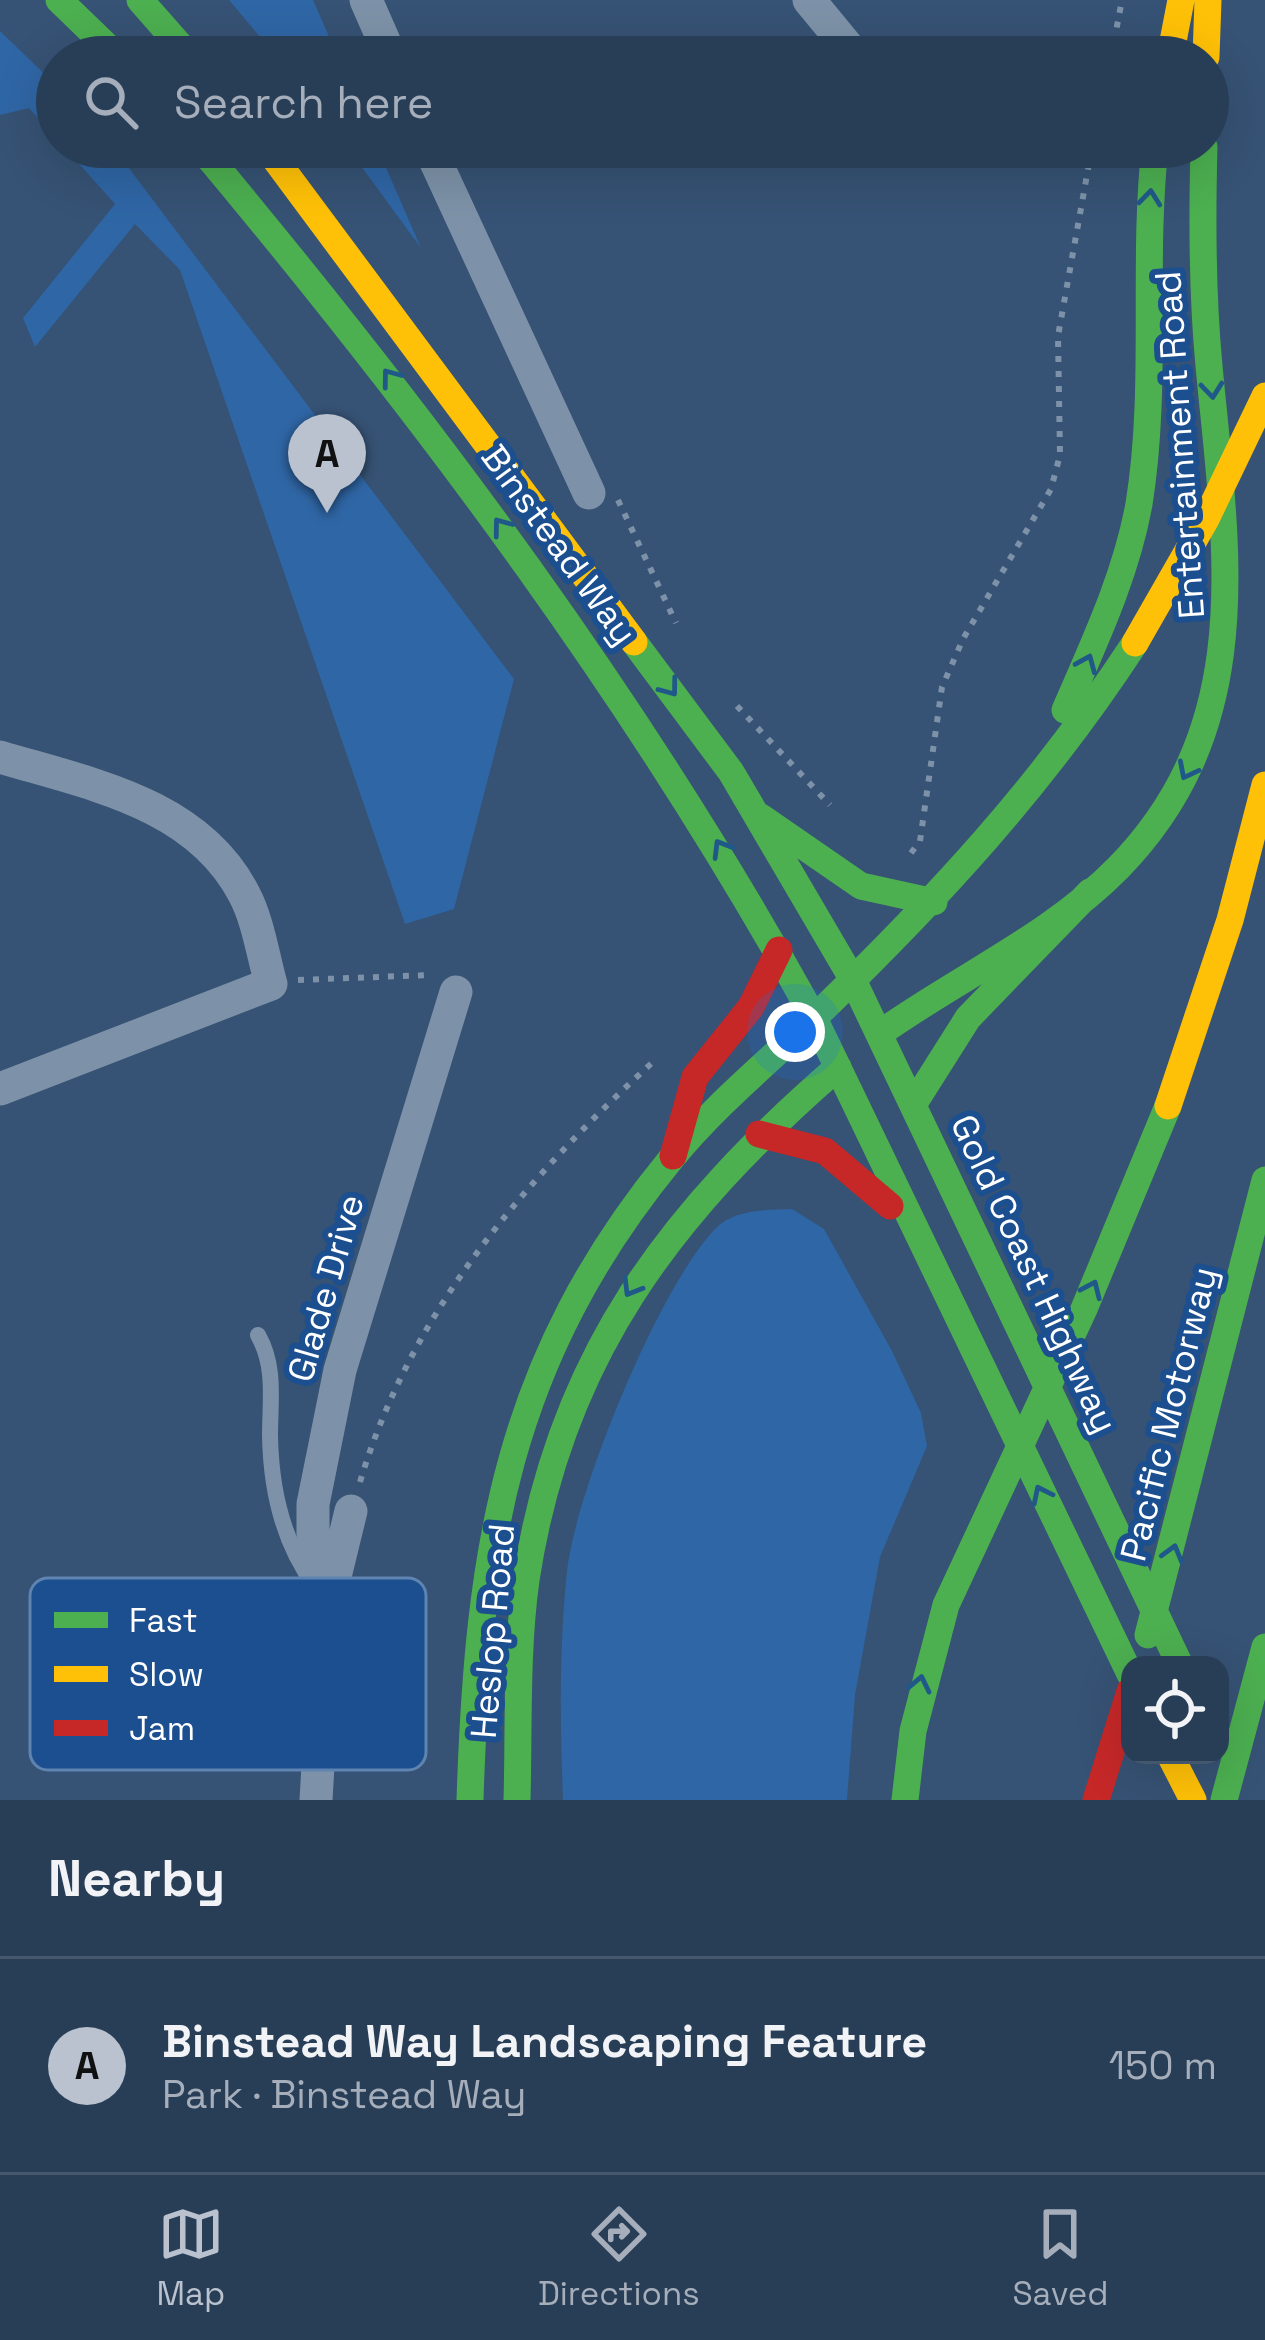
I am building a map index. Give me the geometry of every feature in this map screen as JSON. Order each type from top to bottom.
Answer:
[{"type":"main road","points":[[59,0],[96,36]]},
{"type":"main road","points":[[140,0],[172,36]]},
{"type":"main road","points":[[1174,36],[1181,0]]},
{"type":"main road","points":[[1207,36],[1208,0]]},
{"type":"main road","name":"Binstead Way","points":[[218,168],[359,335],[580,632],[684,787],[814,1018]]},
{"type":"main road","name":"Binstead Way","points":[[282,168],[761,817],[853,980]]},
{"type":"main road","name":"Entertainment Road","points":[[814,1018],[934,902],[991,839],[1074,693],[1133,536],[1145,459],[1142,327],[1153,168]]},
{"type":"main road","name":"Entertainment Road","points":[[838,1067],[944,985],[1090,892],[1149,833],[1186,776],[1226,659],[1230,555],[1204,296],[1204,168]]},
{"type":"main road","points":[[991,839],[1112,677],[1190,548],[1260,406]]},
{"type":"main road","points":[[905,1800],[923,1668],[952,1576],[1083,1310],[1156,1144],[1221,963],[1265,785]]},
{"type":"main road","points":[[761,817],[829,867],[880,893],[934,902]]},
{"type":"main road","points":[[914,1105],[943,1051],[1090,892]]},
{"type":"main road","points":[[673,1156],[695,1076],[760,994],[778,950]]},
{"type":"main road","name":"Gold Coast Highway","points":[[853,980],[1176,1656]]},
{"type":"main road","points":[[814,1018],[971,1354],[1121,1656]]},
{"type":"main road","name":"Heslop Road","points":[[470,1800],[479,1594],[517,1426],[585,1280],[673,1156],[814,1018]]},
{"type":"main road","name":"Heslop Road","points":[[517,1800],[526,1580],[555,1448],[614,1317],[643,1268],[705,1187],[838,1067]]},
{"type":"main road","points":[[759,1134],[825,1150],[910,1223]]},
{"type":"main road","name":"Pacific Motorway","points":[[1141,1656],[1174,1550],[1265,1180]]},
{"type":"main road","points":[[1224,1800],[1265,1647]]},
{"type":"main road","points":[[1096,1800],[1121,1720]]},
{"type":"main road","points":[[1175,1764],[1193,1800]]},
{"type":"main road","points":[[1228,1764],[1245,1800]]},
{"type":"street","points":[[367,0],[382,36]]},
{"type":"street","points":[[808,0],[838,36]]},
{"type":"street","points":[[440,168],[600,488]]},
{"type":"street","points":[[0,757],[117,792],[175,819],[216,853],[246,897],[271,984],[0,1089]]},
{"type":"street","name":"Glade Drive","points":[[322,1578],[312,1521],[326,1429],[456,992]]},
{"type":"street","name":"Glade Drive","points":[[333,1578],[351,1511]]},
{"type":"street","name":"Glade Drive","points":[[316,1800],[318,1770]]},
{"type":"lane","points":[[258,1335],[270,1366],[272,1469],[284,1527],[309,1578]]},
{"type":"path","points":[[1115,36],[1122,0]]},
{"type":"path","points":[[880,893],[920,841],[942,687],[963,639],[1051,489],[1060,455],[1058,336],[1088,168]]},
{"type":"path","points":[[600,488],[685,640]]},
{"type":"path","points":[[729,698],[836,812]]},
{"type":"path","points":[[271,984],[435,974],[454,981],[456,992]]},
{"type":"path","points":[[351,1511],[391,1401],[463,1266],[518,1195],[656,1059]]},
{"type":"shaded area","points":[[229,0],[313,0],[329,36],[259,36]]},
{"type":"shaded area","points":[[0,31],[36,66],[36,116],[29,108],[0,115]]},
{"type":"shaded area","points":[[83,168],[129,168],[514,679],[454,909],[405,924],[180,270],[135,224],[35,347],[23,318],[115,204]]},
{"type":"shaded area","points":[[362,168],[386,168],[421,248]]},
{"type":"shaded area","points":[[792,1209],[824,1229],[892,1351],[921,1413],[927,1446],[880,1557],[855,1695],[847,1800],[563,1800],[561,1686],[567,1571],[603,1443],[670,1296],[715,1229],[741,1214]]},
{"type":"traffic: fast","points":[[59,0],[96,36]]},
{"type":"traffic: fast","points":[[140,0],[172,36]]},
{"type":"traffic: fast","points":[[217,168],[369,355],[528,568],[677,788],[814,1018]]},
{"type":"traffic: fast","points":[[1065,710],[1118,583],[1139,504],[1148,415],[1153,168]]},
{"type":"traffic: fast","points":[[879,1034],[1093,892],[1164,812],[1195,754],[1213,693],[1223,631],[1225,567],[1205,311],[1204,168]]},
{"type":"traffic: fast","points":[[634,642],[731,772],[853,980]]},
{"type":"traffic: fast","points":[[1121,1656],[814,1018],[903,929],[1025,794],[1135,643]]},
{"type":"traffic: fast","points":[[761,817],[861,886],[934,902]]},
{"type":"traffic: fast","points":[[913,1105],[968,1018],[1090,892]]},
{"type":"traffic: fast","points":[[853,980],[1176,1656]]},
{"type":"traffic: fast","points":[[470,1800],[482,1622],[494,1540],[512,1461],[537,1384],[571,1309],[615,1234],[671,1159],[814,1018]]},
{"type":"traffic: fast","points":[[517,1800],[519,1662],[526,1580],[542,1500],[566,1426],[596,1357],[632,1294],[675,1234],[778,1121],[838,1067]]},
{"type":"traffic: fast","points":[[905,1800],[913,1731],[946,1605],[1084,1309],[1168,1106]]},
{"type":"traffic: fast","points":[[1148,1635],[1265,1180]]},
{"type":"traffic: fast","points":[[1224,1800],[1265,1647]]},
{"type":"traffic: slow","points":[[1174,36],[1181,0]]},
{"type":"traffic: slow","points":[[1207,36],[1208,0]]},
{"type":"traffic: slow","points":[[282,168],[634,642]]},
{"type":"traffic: slow","points":[[1135,643],[1206,519],[1265,396]]},
{"type":"traffic: slow","points":[[1168,1106],[1230,920],[1265,785]]},
{"type":"traffic: slow","points":[[1175,1764],[1193,1800]]},
{"type":"traffic: jam","points":[[673,1156],[695,1077],[751,1007],[779,950]]},
{"type":"traffic: jam","points":[[759,1134],[825,1151],[890,1206]]},
{"type":"traffic: jam","points":[[1096,1800],[1121,1720]]},
{"type":"place","name":"Binstead Way Landscaping Feature","points":[[327,513]]}]
